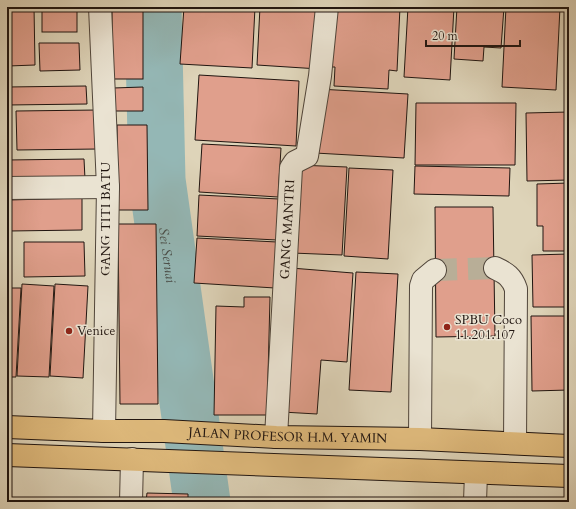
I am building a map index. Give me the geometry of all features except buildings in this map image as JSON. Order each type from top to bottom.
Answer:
[{"type":"main road","name":"JALAN PROFESOR H.M. YAMIN","points":[[7,427],[104,431],[164,431],[276,437],[420,439],[569,446]]},
{"type":"main road","points":[[7,455],[569,476]]},
{"type":"street","name":"GANG TITI BATU","points":[[100,7],[108,188],[104,431]]},
{"type":"street","name":"GANG MANTRI","points":[[276,437],[291,168],[295,162],[307,156],[320,76],[327,7]]},
{"type":"street","points":[[7,188],[108,188]]},
{"type":"street","points":[[495,268],[510,276],[516,289],[515,443]]},
{"type":"street","points":[[420,439],[421,286],[423,280],[435,270]]},
{"type":"street","points":[[131,502],[132,459]]},
{"type":"street","points":[[475,502],[476,473]]},
{"type":"waterway","name":"Sei Seruai","points":[[153,7],[157,180],[202,502]]},
{"type":"tunnel","points":[[435,270],[495,268]]},
{"type":"place","name":"SPBU Coco 11.201.107","points":[[447,327]]},
{"type":"place","name":"Venice","points":[[69,331]]}]
